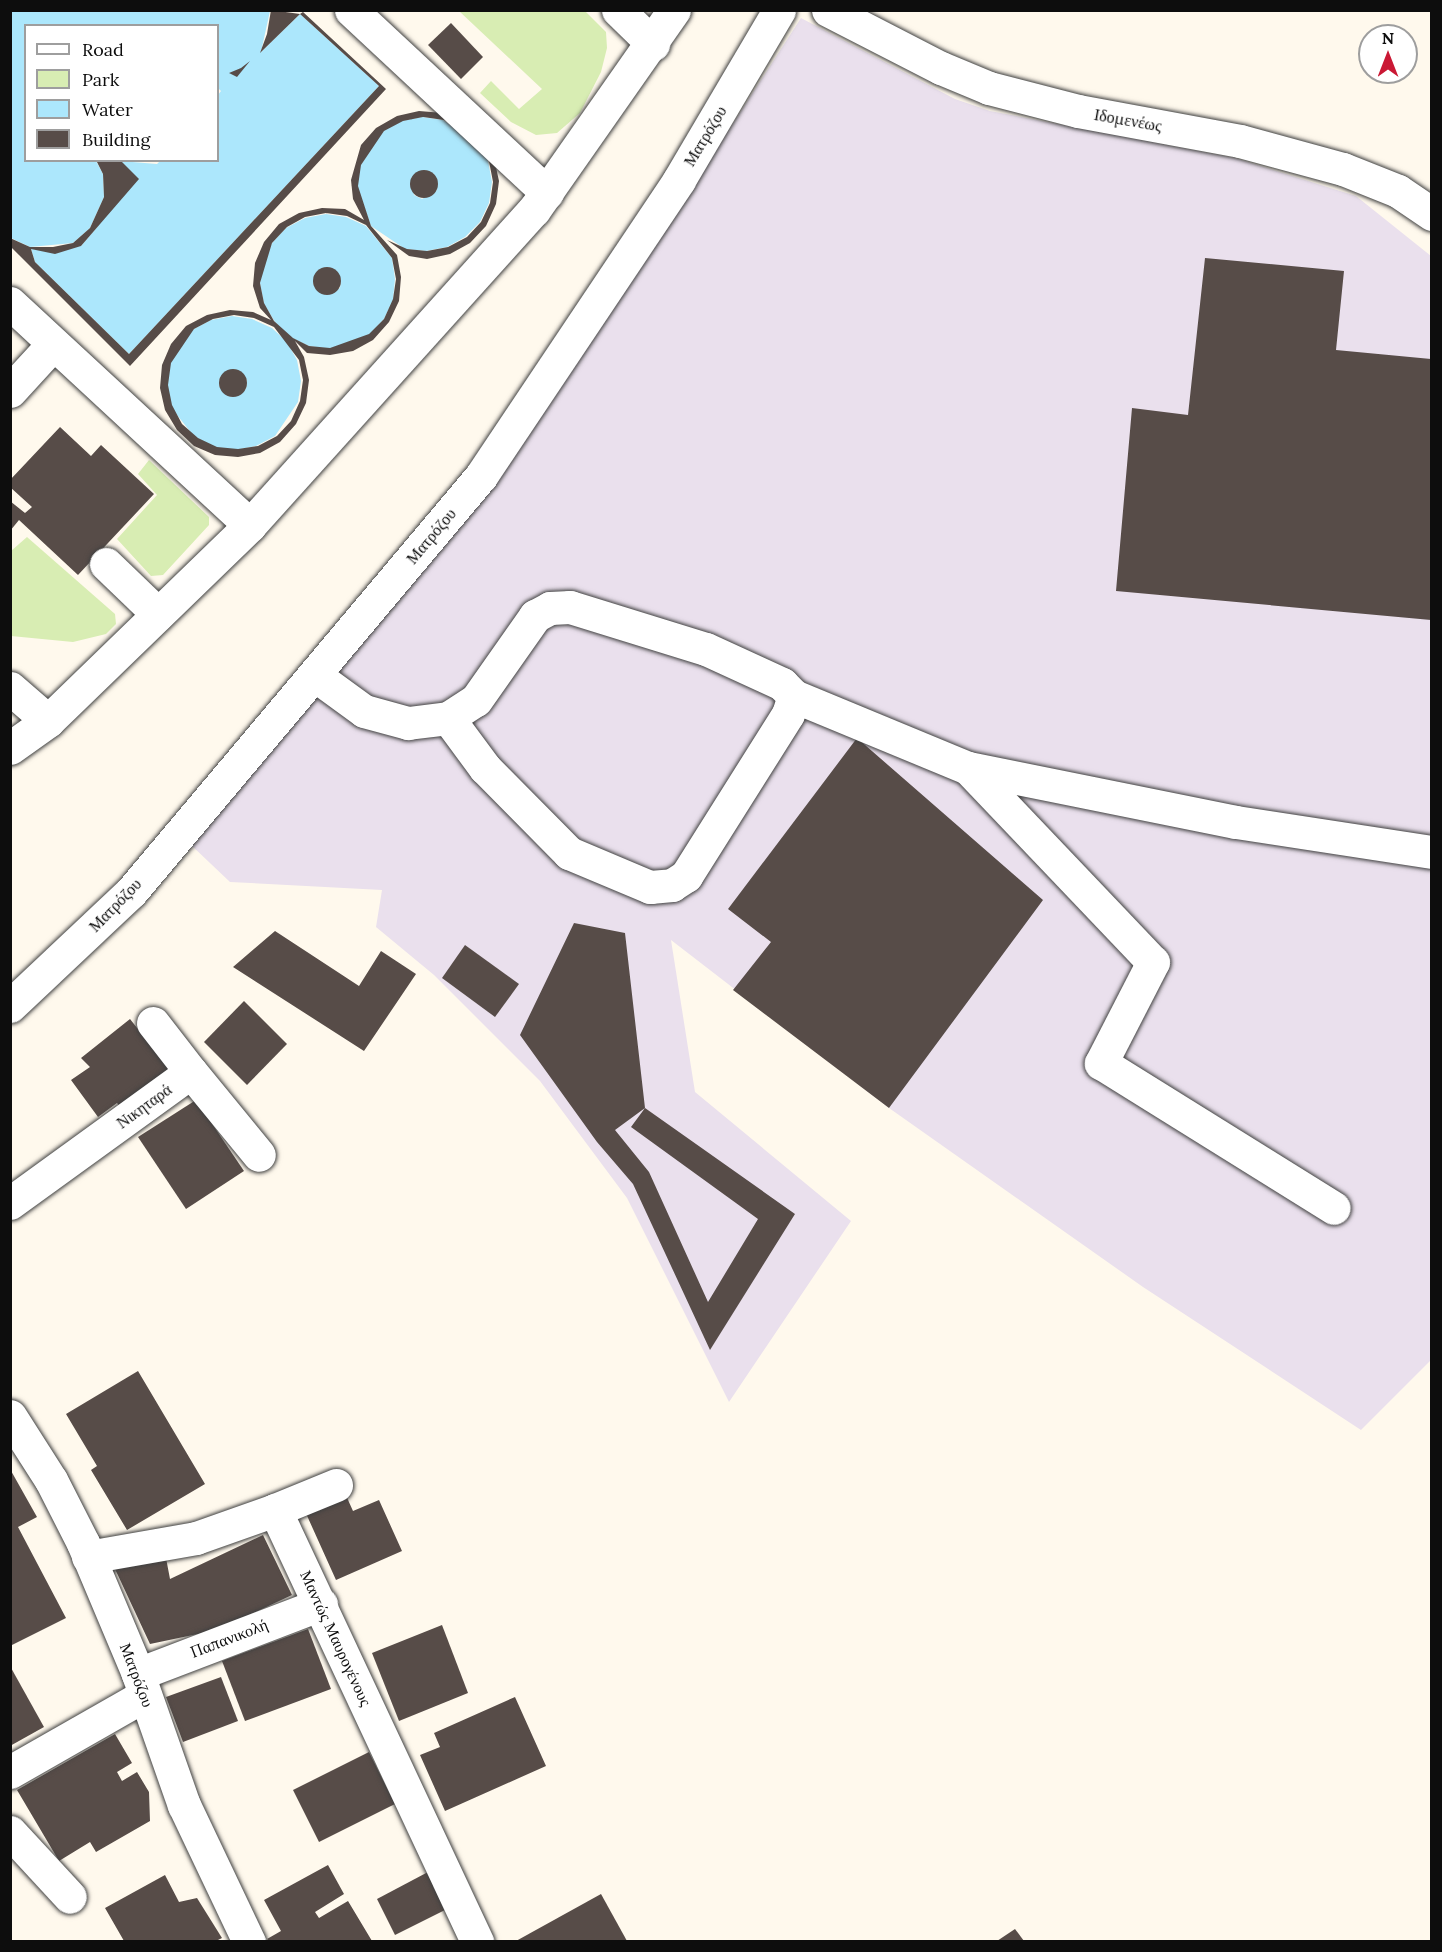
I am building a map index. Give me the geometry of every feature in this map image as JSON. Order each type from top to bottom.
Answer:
[{"type":"street","points":[[351,10],[547,193]]},
{"type":"street","points":[[618,10],[653,44]]},
{"type":"street","points":[[10,748],[48,722],[250,525],[547,193],[653,44],[674,10]]},
{"type":"street","name":"Ματρόζου","points":[[10,1006],[131,892],[316,676],[495,457],[679,180],[779,10]]},
{"type":"street","name":"Ιδομενέως","points":[[828,10],[941,68],[989,88],[1078,111],[1239,141],[1343,169],[1398,191],[1431,214]]},
{"type":"street","points":[[10,303],[250,525]]},
{"type":"street","points":[[10,391],[53,344]]},
{"type":"street","points":[[106,564],[158,614]]},
{"type":"street","points":[[316,676],[364,711],[408,723],[448,718],[476,700],[535,616],[550,608],[570,607],[706,649],[782,684],[794,696],[968,768],[1236,822],[1431,852]]},
{"type":"street","points":[[10,688],[48,722]]},
{"type":"street","points":[[448,718],[485,768],[569,853],[650,887],[672,885],[686,876],[788,714],[794,696]]},
{"type":"street","points":[[968,768],[1153,962],[1101,1063],[1334,1208]]},
{"type":"street","points":[[153,1023],[259,1155]]},
{"type":"street","name":"Νικηταρά","points":[[10,1203],[191,1072]]},
{"type":"street","name":"Ματρόζου","points":[[10,1416],[51,1480],[88,1557],[142,1684],[184,1805],[249,1941]]},
{"type":"street","points":[[88,1557],[187,1540],[275,1510],[336,1485]]},
{"type":"street","name":"Μαντώς Μαυρογένους","points":[[275,1510],[477,1941]]},
{"type":"street","name":"Παπανικολή","points":[[10,1772],[142,1684],[321,1604]]},
{"type":"street","points":[[10,1832],[70,1898]]},
{"type":"shaded area","points":[[801,18],[955,99],[990,111],[1235,158],[1356,196],[1431,256],[1431,1360],[1361,1430],[1143,1287],[889,1108],[671,940],[695,1092],[851,1221],[729,1402],[627,1198],[540,1081],[434,975],[376,927],[382,890],[230,882],[191,845],[701,173]]},
{"type":"green space","points":[[459,11],[585,11],[606,32],[607,48],[601,72],[580,113],[557,133],[536,135],[511,122],[480,93],[491,81],[519,109],[542,89]]},
{"type":"green space","points":[[149,460],[209,517],[209,525],[163,575],[151,576],[117,539],[157,495],[138,474]]},
{"type":"green space","points":[[27,537],[115,614],[116,624],[106,634],[73,642],[11,636],[11,551]]},
{"type":"water","points":[[10,11],[270,11],[261,52],[300,14],[379,86],[129,354],[35,262],[31,249],[81,246],[98,226],[120,162],[157,164],[159,162],[219,162],[219,94],[221,91],[219,89],[219,24],[24,24],[24,162],[97,162],[103,174],[104,197],[90,228],[73,243],[30,247],[11,238]]},
{"type":"water","points":[[422,117],[443,120],[478,143],[488,161],[492,182],[489,203],[480,222],[465,237],[447,247],[426,251],[405,249],[371,226],[357,186],[360,166],[383,131],[401,121]],"holes":[[[425,170],[434,174],[437,190],[422,199],[414,195],[411,178]]]},
{"type":"water","points":[[326,214],[346,217],[366,226],[392,258],[395,279],[393,300],[384,319],[369,335],[330,349],[309,346],[290,337],[275,322],[264,304],[260,283],[263,263],[272,243],[286,228],[305,218]],"holes":[[[329,267],[341,279],[340,288],[326,295],[313,284],[320,269]]]},
{"type":"water","points":[[232,316],[252,319],[272,328],[287,342],[297,360],[301,381],[298,402],[275,436],[256,446],[236,450],[215,448],[196,439],[170,406],[166,385],[169,364],[192,330],[211,320]],"holes":[[[235,369],[247,380],[246,389],[231,397],[219,386],[220,377]]]},
{"type":"building","points":[[271,10],[300,14],[260,53],[267,34]]},
{"type":"building","points":[[303,12],[386,89],[130,366],[10,246],[10,238],[30,247],[53,247],[73,243],[90,228],[104,197],[103,174],[97,162],[122,162],[139,179],[81,246],[55,254],[31,249],[35,262],[129,354],[379,86],[300,14]]},
{"type":"building","points":[[451,23],[483,57],[461,79],[428,45]]},
{"type":"building","points":[[250,61],[237,77],[229,73],[241,68]]},
{"type":"building","points":[[419,111],[443,113],[464,122],[482,138],[494,158],[499,181],[496,204],[486,226],[470,243],[450,254],[427,259],[409,256],[387,240],[407,249],[427,251],[448,247],[467,237],[481,222],[490,203],[493,182],[489,161],[479,143],[463,129],[444,120],[423,117],[403,121],[384,131],[361,165],[358,186],[371,226],[397,255],[401,277],[399,301],[389,322],[373,340],[353,351],[330,355],[307,353],[295,341],[304,357],[309,380],[306,403],[296,424],[280,442],[260,453],[238,457],[215,455],[194,446],[177,430],[165,410],[160,388],[162,365],[171,344],[186,326],[207,315],[230,310],[253,312],[271,320],[260,308],[253,286],[255,263],[264,242],[279,224],[299,213],[322,208],[345,209],[364,220],[353,199],[351,180],[361,145],[376,128],[397,116]],"holes":[[[326,213],[347,216],[366,225],[392,258],[396,279],[393,299],[384,319],[369,334],[330,348],[309,346],[293,338],[274,321],[264,303],[260,283],[272,243],[287,227],[305,217]],[[234,315],[254,318],[274,327],[299,360],[303,380],[300,401],[291,421],[277,436],[258,446],[238,449],[217,447],[198,438],[182,424],[172,405],[168,385],[171,363],[194,329],[213,319]]]},
{"type":"building","points":[[424,170],[434,174],[438,184],[434,194],[424,198],[414,194],[410,184],[414,174]]},
{"type":"building","points":[[1205,258],[1344,271],[1336,350],[1431,359],[1431,620],[1116,591],[1132,408],[1188,415]]},
{"type":"building","points":[[327,267],[337,271],[341,281],[337,291],[327,295],[317,291],[313,281],[317,271]]},
{"type":"building","points":[[233,369],[243,373],[247,383],[243,393],[233,397],[223,393],[219,383],[223,373]]},
{"type":"building","points":[[60,427],[91,456],[101,445],[154,494],[78,575],[19,520],[10,531],[10,501],[25,513],[32,507],[10,487],[10,480]]},
{"type":"building","points":[[857,738],[1043,900],[889,1108],[733,990],[771,942],[728,909]]},
{"type":"building","points":[[574,923],[625,933],[645,1108],[795,1214],[710,1350],[633,1184],[597,1142],[520,1035]],"holes":[[[645,1108],[631,1127],[758,1219],[708,1302],[649,1172],[615,1130]]]},
{"type":"building","points":[[275,931],[359,986],[381,951],[416,974],[364,1051],[233,967]]},
{"type":"building","points":[[465,945],[519,984],[495,1017],[442,978]]},
{"type":"building","points":[[244,1001],[287,1044],[247,1085],[204,1042]]},
{"type":"building","points":[[130,1019],[171,1071],[123,1110],[117,1103],[98,1117],[71,1080],[90,1067],[81,1058]]},
{"type":"building","points":[[196,1100],[244,1171],[186,1209],[138,1137]]},
{"type":"building","points":[[138,1371],[205,1484],[127,1530],[91,1470],[97,1466],[66,1414]]},
{"type":"building","points":[[10,1469],[37,1517],[18,1527],[66,1618],[10,1646]]},
{"type":"building","points":[[344,1491],[353,1511],[379,1500],[402,1551],[336,1580],[304,1509]]},
{"type":"building","points":[[263,1535],[292,1595],[217,1630],[150,1644],[115,1569],[166,1558],[170,1579]]},
{"type":"building","points":[[442,1625],[468,1693],[399,1721],[372,1653]]},
{"type":"building","points":[[308,1629],[331,1689],[245,1721],[222,1661]]},
{"type":"building","points":[[10,1666],[44,1727],[10,1746]]},
{"type":"building","points":[[221,1677],[238,1721],[183,1742],[166,1697]]},
{"type":"building","points":[[515,1697],[546,1766],[445,1811],[420,1755],[440,1747],[434,1733]]},
{"type":"building","points":[[115,1734],[132,1763],[117,1772],[122,1781],[137,1772],[149,1792],[150,1821],[96,1852],[90,1842],[59,1861],[17,1790]]},
{"type":"building","points":[[369,1752],[395,1804],[319,1842],[293,1790]]},
{"type":"building","points":[[328,1865],[344,1894],[315,1912],[319,1918],[348,1901],[372,1941],[269,1941],[267,1939],[281,1931],[264,1900]]},
{"type":"building","points":[[428,1872],[447,1909],[395,1935],[377,1899]]},
{"type":"building","points":[[165,1875],[179,1902],[197,1898],[222,1938],[216,1941],[124,1941],[105,1908]]},
{"type":"building","points":[[601,1894],[627,1941],[516,1941]]},
{"type":"building","points":[[1015,1929],[1024,1941],[997,1941]]}]
